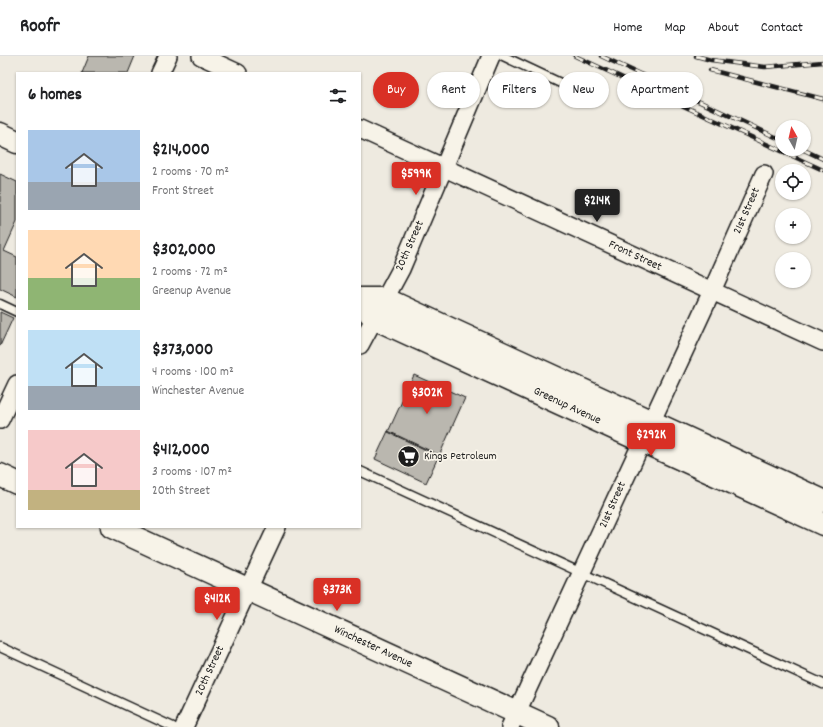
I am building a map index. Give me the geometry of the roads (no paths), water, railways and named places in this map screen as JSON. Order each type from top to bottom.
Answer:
[{"type":"main road","points":[[0,134],[16,142]]},
{"type":"main road","name":"Greenup Avenue","points":[[361,300],[385,299],[823,524]]},
{"type":"main road","name":"Greenup Avenue","points":[[361,301],[374,318],[646,432],[823,501]]},
{"type":"main road","points":[[0,475],[16,483]]},
{"type":"main road","name":"Winchester Avenue","points":[[114,528],[247,590],[513,720],[548,727]]},
{"type":"street","points":[[160,72],[168,56]]},
{"type":"street","points":[[201,56],[236,72]]},
{"type":"street","name":"20th Street","points":[[361,343],[401,269],[491,56]]},
{"type":"street","name":"Front Street","points":[[361,129],[823,342]]},
{"type":"street","name":"21st Street","points":[[513,720],[582,574],[764,174]]},
{"type":"street","points":[[0,420],[16,386]]},
{"type":"street","name":"20th Street","points":[[184,727],[276,528]]},
{"type":"lane","points":[[503,56],[559,82]]},
{"type":"lane","points":[[0,304],[16,312]]},
{"type":"lane","points":[[361,471],[823,684]]},
{"type":"lane","points":[[0,647],[173,727]]},
{"type":"railway","points":[[575,56],[823,170]]},
{"type":"railway","points":[[601,56],[775,137]]},
{"type":"railway","points":[[696,56],[711,60],[765,67],[823,62]]},
{"type":"railway","points":[[710,70],[823,99]]},
{"type":"railway","points":[[811,153],[823,159]]},
{"type":"place","name":"Kings Petroleum","points":[[408,456]]}]
